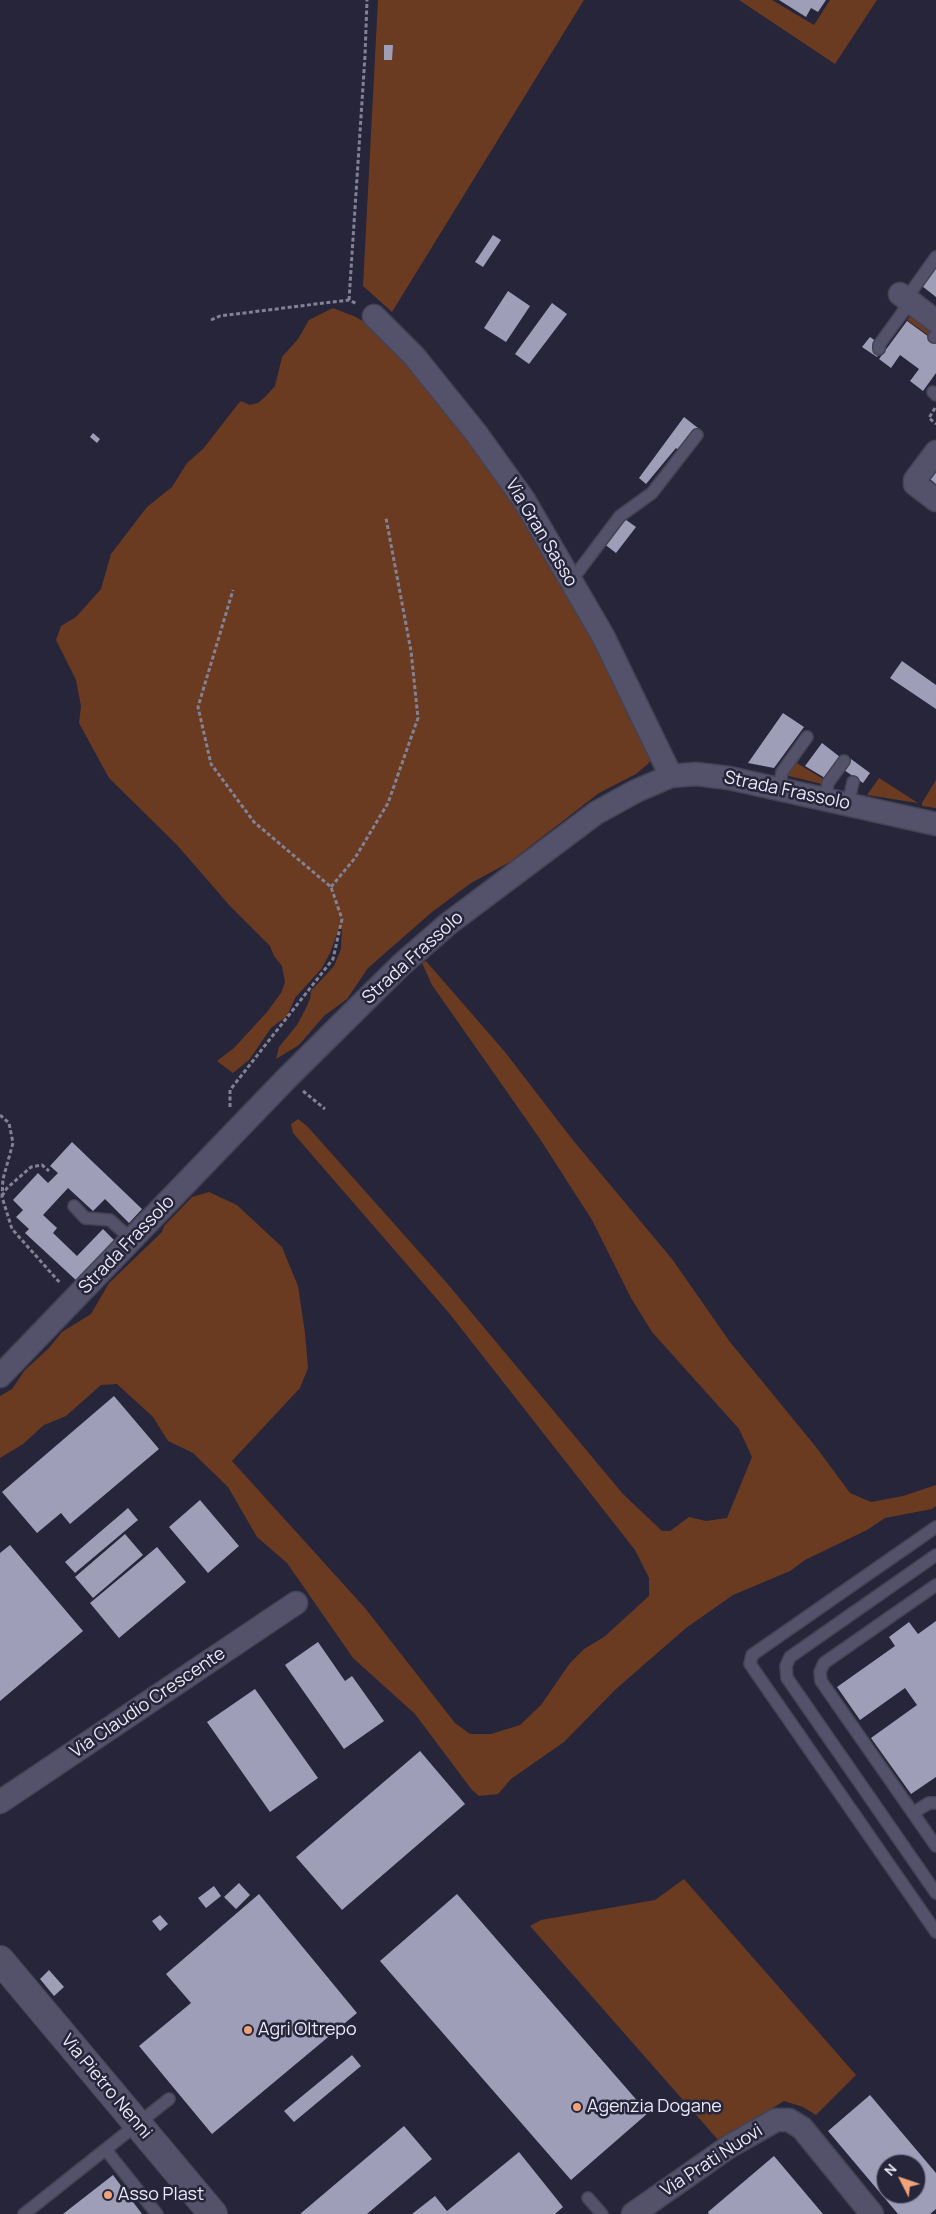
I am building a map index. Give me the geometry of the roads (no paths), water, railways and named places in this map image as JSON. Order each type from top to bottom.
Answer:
[{"type":"street","points":[[905,298],[936,331]]},
{"type":"street","name":"Via Gran Sasso","points":[[374,316],[414,356],[476,433],[524,500],[603,636],[671,776]]},
{"type":"street","points":[[936,452],[914,480],[915,484],[936,500]]},
{"type":"street","name":"Strada Frassolo","points":[[0,1376],[287,1078],[401,965],[448,924],[596,813],[636,791],[671,776],[696,774],[778,789],[936,824]]},
{"type":"street","name":"Via Claudio Crescente","points":[[0,1802],[296,1603]]},
{"type":"street","name":"Via Pietro Nenni","points":[[0,1960],[212,2214]]},
{"type":"street","name":"Via Prati Nuovi","points":[[633,2214],[730,2146],[776,2120],[789,2120],[802,2128],[872,2214]]},
{"type":"lane","points":[[879,349],[879,345],[905,298],[936,256]]},
{"type":"lane","points":[[571,581],[620,516],[652,493],[697,435]]},
{"type":"lane","points":[[778,789],[782,772],[807,737]]},
{"type":"lane","points":[[825,799],[828,783],[844,761]]},
{"type":"lane","points":[[848,804],[853,782]]},
{"type":"lane","points":[[74,1206],[84,1218],[110,1220],[132,1240]]},
{"type":"lane","points":[[936,1527],[752,1654],[750,1664],[936,1932]]},
{"type":"lane","points":[[936,1555],[790,1658],[786,1666],[787,1678],[936,1893]]},
{"type":"lane","points":[[936,1585],[824,1663],[820,1672],[821,1680],[936,1846]]},
{"type":"lane","points":[[914,1814],[929,1803],[936,1803]]},
{"type":"lane","points":[[24,2214],[169,2099]]},
{"type":"lane","points":[[106,2150],[157,2214]]},
{"type":"lane","points":[[588,2198],[602,2214]]},
{"type":"place","name":"Agri Oltrepo","points":[[248,2030]]},
{"type":"place","name":"Agenzia Dogane","points":[[577,2107]]},
{"type":"place","name":"Asso Plast","points":[[108,2195]]}]
